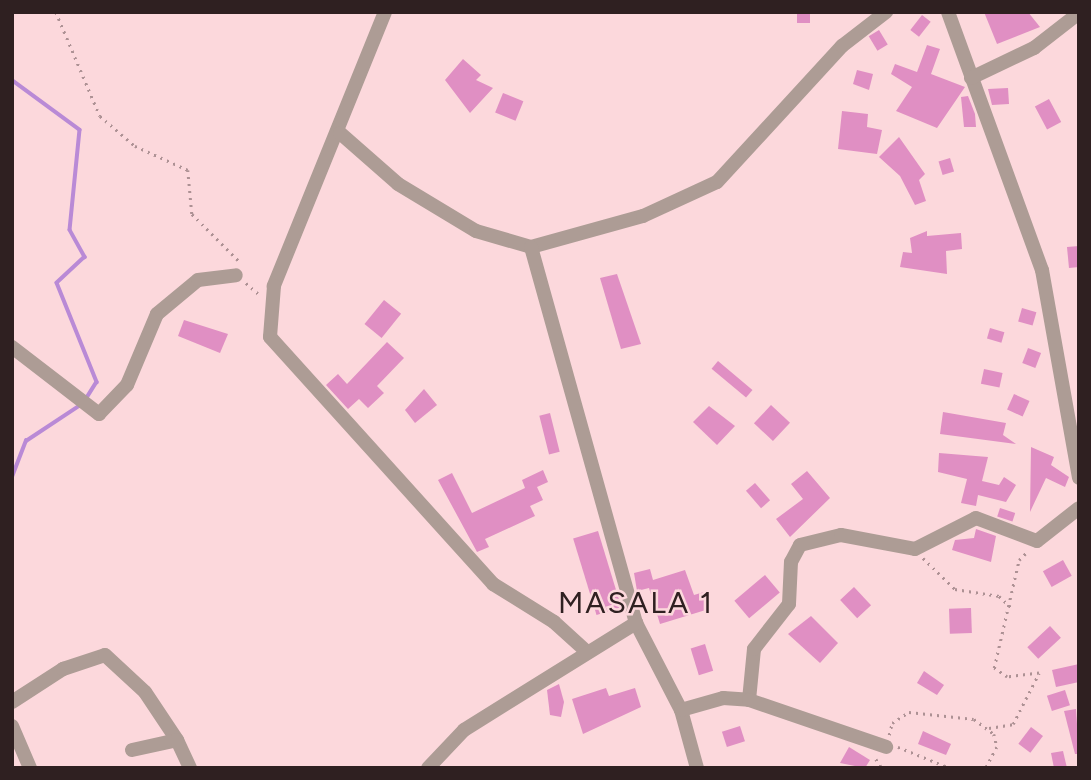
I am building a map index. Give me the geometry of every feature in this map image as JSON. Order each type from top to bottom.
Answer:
[{"type":"street","points":[[385,12],[340,133],[269,302],[276,348],[509,599],[554,622],[586,651]]},
{"type":"street","points":[[340,133],[398,184],[476,231],[531,247],[643,216],[716,182],[842,46],[886,12]]},
{"type":"street","points":[[948,12],[1042,270],[1079,478]]},
{"type":"street","points":[[971,78],[1034,48],[1079,13]]},
{"type":"street","points":[[531,247],[636,623],[681,710],[696,768]]},
{"type":"street","points":[[12,347],[99,414],[127,385],[157,314],[198,280],[236,275]]},
{"type":"street","points":[[749,699],[754,649],[789,604],[790,562],[800,545],[841,535],[915,549],[968,518],[1037,541],[1079,508]]},
{"type":"street","points":[[428,768],[464,730],[586,651],[636,623]]},
{"type":"street","points":[[12,702],[63,669],[105,656],[145,692],[177,740],[190,768]]},
{"type":"street","points":[[681,710],[723,698],[749,699],[887,747]]},
{"type":"street","points":[[12,726],[30,768]]},
{"type":"street","points":[[132,750],[177,740]]},
{"type":"path","points":[[57,12],[100,116],[144,151],[188,170],[192,214],[239,261],[236,275],[269,302]]},
{"type":"path","points":[[950,768],[887,747],[892,723],[909,712],[958,715],[989,728],[1013,724],[1039,673],[1007,677],[993,668],[1011,607],[1019,560],[1037,541]]},
{"type":"path","points":[[915,549],[955,589],[999,596],[1011,607]]},
{"type":"path","points":[[986,768],[997,747],[989,728]]},
{"type":"building","points":[[797,12],[810,12],[810,23],[797,23]]},
{"type":"building","points":[[984,12],[1028,12],[1040,27],[997,44]]},
{"type":"building","points":[[922,15],[931,22],[919,37],[910,30]]},
{"type":"building","points":[[879,30],[888,45],[877,51],[869,36]]},
{"type":"building","points":[[927,45],[940,49],[931,74],[965,87],[937,128],[896,111],[912,87],[891,74],[895,64],[917,72]]},
{"type":"building","points":[[463,59],[481,75],[476,80],[493,88],[470,113],[445,80]]},
{"type":"building","points":[[857,70],[873,74],[869,90],[853,84]]},
{"type":"building","points":[[1008,88],[1009,104],[992,105],[988,89]]},
{"type":"building","points":[[503,93],[523,101],[516,121],[495,112]]},
{"type":"building","points":[[968,96],[975,114],[976,127],[964,127],[961,97]]},
{"type":"building","points":[[1049,99],[1061,122],[1047,129],[1035,107]]},
{"type":"building","points":[[842,111],[868,114],[867,127],[882,130],[877,154],[838,149]]},
{"type":"building","points":[[899,137],[925,174],[919,180],[926,201],[915,205],[900,176],[879,157]]},
{"type":"building","points":[[950,158],[954,171],[943,175],[939,162]]},
{"type":"building","points":[[927,231],[927,236],[961,233],[962,249],[946,251],[947,274],[900,267],[903,252],[912,253],[910,238]]},
{"type":"building","points":[[1079,246],[1079,267],[1069,268],[1067,247]]},
{"type":"building","points":[[617,274],[641,344],[621,349],[600,278]]},
{"type":"building","points":[[384,300],[401,314],[382,338],[364,324]]},
{"type":"building","points":[[1022,308],[1036,312],[1033,326],[1018,321]]},
{"type":"building","points":[[184,320],[228,334],[220,353],[178,336]]},
{"type":"building","points":[[990,328],[1004,332],[1001,343],[987,339]]},
{"type":"building","points":[[387,342],[404,358],[377,386],[384,393],[368,408],[359,399],[348,409],[326,385],[338,374],[347,384]]},
{"type":"building","points":[[1028,348],[1041,353],[1035,368],[1022,363]]},
{"type":"building","points":[[718,361],[752,390],[746,398],[712,369]]},
{"type":"building","points":[[984,369],[1003,373],[999,388],[981,384]]},
{"type":"building","points":[[424,389],[437,405],[415,423],[405,410]]},
{"type":"building","points":[[1014,394],[1030,401],[1023,416],[1007,410]]},
{"type":"building","points":[[771,405],[790,423],[773,441],[754,423]]},
{"type":"building","points":[[709,406],[735,426],[717,445],[693,422]]},
{"type":"building","points":[[943,412],[1006,423],[1003,435],[1016,444],[940,434]]},
{"type":"building","points":[[550,413],[560,452],[549,454],[539,416]]},
{"type":"building","points":[[1031,447],[1054,457],[1051,465],[1069,477],[1065,487],[1046,478],[1030,512]]},
{"type":"building","points":[[939,453],[988,457],[982,481],[999,485],[1004,477],[1016,485],[1006,502],[978,495],[976,506],[961,503],[967,479],[938,472]]},
{"type":"building","points":[[543,470],[548,482],[537,487],[543,500],[530,506],[535,516],[485,539],[489,547],[477,552],[438,480],[452,473],[472,513],[525,488],[522,480]]},
{"type":"building","points":[[807,471],[830,498],[790,537],[776,519],[803,499],[791,484]]},
{"type":"building","points":[[755,483],[770,500],[761,508],[746,491]]},
{"type":"building","points":[[1000,508],[1015,513],[1012,522],[997,517]]},
{"type":"building","points":[[976,529],[996,536],[991,562],[952,550],[955,540],[974,538]]},
{"type":"building","points":[[598,531],[621,608],[597,615],[573,539]]},
{"type":"building","points":[[1063,560],[1072,576],[1052,587],[1043,571]]},
{"type":"building","points":[[650,569],[653,580],[685,570],[694,595],[704,592],[709,609],[660,624],[649,588],[637,591],[634,573]]},
{"type":"building","points":[[765,575],[780,593],[749,618],[734,601]]},
{"type":"building","points":[[854,587],[871,605],[857,618],[840,600]]},
{"type":"building","points":[[971,608],[972,633],[950,634],[949,609]]},
{"type":"building","points":[[811,616],[838,643],[820,663],[788,634]]},
{"type":"building","points":[[1050,626],[1061,638],[1038,659],[1027,647]]},
{"type":"building","points":[[705,644],[713,671],[699,675],[691,648]]},
{"type":"building","points":[[1079,664],[1079,682],[1056,687],[1052,670]]},
{"type":"building","points":[[924,671],[944,685],[937,695],[917,683]]},
{"type":"building","points":[[559,684],[564,702],[561,717],[550,715],[547,690]]},
{"type":"building","points":[[606,688],[609,696],[635,688],[641,707],[583,734],[572,699]]},
{"type":"building","points":[[1065,690],[1070,705],[1052,711],[1047,696]]},
{"type":"building","points":[[1076,709],[1079,754],[1075,754],[1064,711]]},
{"type":"building","points":[[740,726],[745,741],[727,747],[722,732]]},
{"type":"building","points":[[1031,727],[1043,736],[1030,753],[1018,744]]},
{"type":"building","points":[[923,731],[951,744],[946,755],[918,744]]},
{"type":"building","points":[[849,747],[870,760],[865,768],[840,763]]},
{"type":"building","points":[[1063,751],[1067,768],[1054,768],[1051,753]]},
{"type":"waterway","points":[[12,80],[80,130],[70,230],[85,257],[57,283],[97,382],[87,398]]},
{"type":"waterway","points":[[12,477],[26,441],[79,406]]},
{"type":"district","name":"MASALA 1","points":[[636,603]]}]
